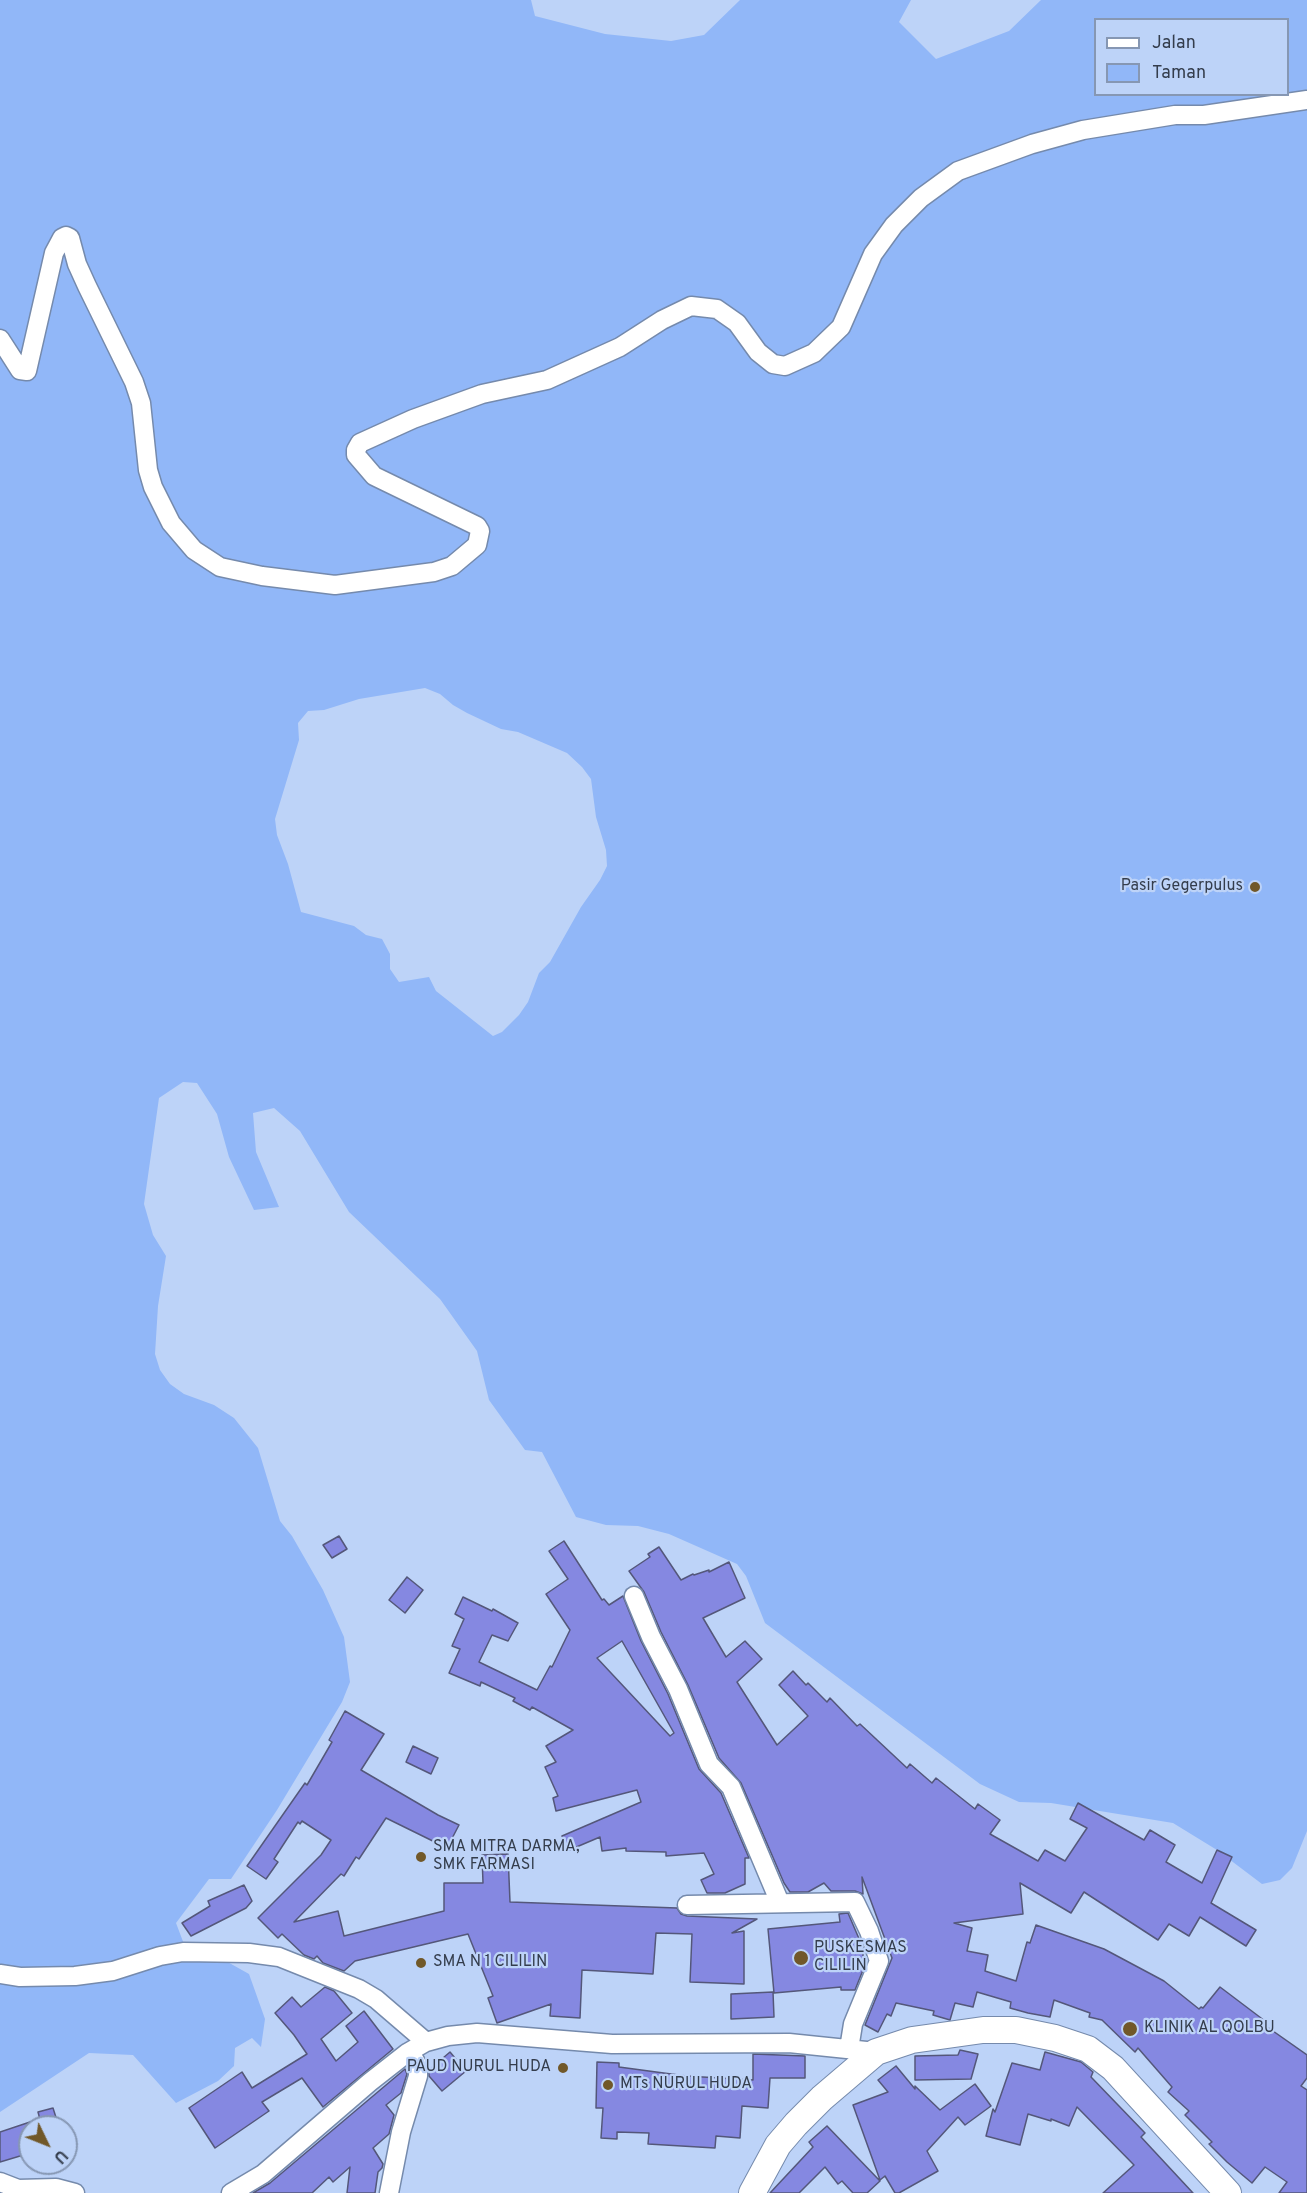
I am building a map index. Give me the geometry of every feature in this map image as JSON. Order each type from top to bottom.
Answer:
[{"type":"main road","points":[[752,2193],[778,2145],[796,2124],[822,2098],[876,2052],[912,2040],[983,2030],[1016,2031],[1055,2038],[1088,2049],[1113,2068],[1228,2193]]},
{"type":"street","points":[[0,339],[20,370],[27,371],[54,253],[62,238],[66,236],[70,238],[84,279],[134,382],[141,403],[145,445],[153,487],[171,523],[194,550],[220,567],[262,576],[335,585],[434,572],[452,566],[477,545],[480,531],[477,526],[374,476],[356,455],[360,443],[413,419],[482,394],[547,380],[620,347],[662,320],[691,306],[717,309],[737,323],[758,352],[773,364],[785,366],[814,353],[841,327],[873,254],[894,225],[921,198],[958,171],[1032,144],[1083,130],[1175,115],[1204,115],[1307,100]]},
{"type":"street","points":[[634,1596],[651,1637],[687,1708],[709,1764],[731,1787],[780,1903]]},
{"type":"street","points":[[687,1905],[855,1902],[879,1961],[853,2024],[849,2049]]},
{"type":"street","points":[[0,1974],[20,1977],[75,1976],[112,1971],[160,1956],[183,1952],[249,1953],[279,1957],[358,1989],[376,1999],[426,2042]]},
{"type":"street","points":[[231,2193],[263,2174],[407,2053],[426,2042],[448,2036],[477,2033],[612,2044],[789,2043],[876,2052]]},
{"type":"street","points":[[388,2193],[401,2132],[418,2076],[414,2059],[407,2053]]},
{"type":"street","points":[[0,2182],[18,2189],[56,2188],[75,2193]]},
{"type":"green space","points":[[0,0],[531,0],[535,16],[605,34],[671,41],[704,35],[740,0],[911,0],[899,22],[936,59],[1009,31],[1041,0],[1307,0],[1307,1831],[1292,1868],[1280,1880],[1262,1884],[1217,1850],[1173,1823],[1051,1803],[1019,1802],[980,1784],[765,1623],[746,1576],[737,1564],[669,1534],[638,1526],[606,1525],[576,1517],[542,1452],[525,1450],[489,1400],[477,1351],[440,1299],[349,1212],[300,1131],[274,1108],[253,1113],[256,1152],[279,1207],[254,1210],[229,1157],[217,1114],[197,1083],[183,1082],[159,1098],[144,1204],[153,1235],[166,1256],[158,1306],[155,1354],[160,1370],[170,1384],[184,1394],[214,1405],[234,1418],[258,1448],[280,1521],[292,1536],[323,1590],[344,1637],[350,1682],[342,1702],[277,1810],[231,1879],[209,1879],[176,1923],[190,1960],[224,1960],[249,1974],[265,2019],[261,2047],[252,2038],[235,2048],[234,2066],[218,2081],[176,2103],[133,2055],[89,2053],[0,2112]],"holes":[[[425,688],[440,694],[453,705],[501,729],[518,732],[567,753],[582,767],[591,779],[596,817],[606,850],[607,866],[600,880],[581,907],[550,962],[539,973],[528,1002],[502,1032],[493,1036],[436,991],[429,977],[399,982],[390,969],[390,954],[382,939],[366,935],[354,926],[301,912],[288,864],[277,835],[275,819],[299,740],[298,723],[308,711],[324,710],[359,699]]]},
{"type":"building","points":[[339,1536],[347,1549],[332,1558],[323,1545]]},
{"type":"building","points":[[564,1541],[602,1600],[604,1599],[609,1605],[623,1596],[699,1769],[721,1793],[749,1858],[745,1858],[745,1884],[725,1893],[707,1893],[701,1880],[714,1874],[704,1853],[666,1856],[666,1852],[626,1851],[626,1848],[602,1851],[600,1837],[567,1851],[562,1836],[641,1802],[637,1790],[556,1811],[553,1798],[558,1796],[545,1767],[556,1762],[546,1746],[573,1730],[532,1707],[530,1710],[513,1701],[515,1698],[481,1682],[480,1686],[449,1673],[460,1649],[452,1646],[464,1619],[455,1614],[463,1597],[492,1611],[493,1609],[518,1623],[508,1641],[492,1635],[479,1662],[537,1690],[550,1666],[552,1667],[570,1630],[546,1594],[568,1579],[549,1551]],"holes":[[[622,1641],[674,1733],[670,1736],[597,1658]]]},
{"type":"building","points":[[659,1547],[681,1580],[693,1574],[709,1570],[709,1572],[729,1562],[745,1598],[703,1618],[726,1657],[745,1641],[762,1659],[737,1682],[777,1745],[808,1716],[779,1685],[793,1671],[827,1702],[830,1698],[857,1726],[860,1724],[907,1768],[910,1764],[932,1783],[936,1778],[975,1809],[978,1804],[1000,1820],[990,1834],[1038,1861],[1045,1850],[1065,1861],[1087,1828],[1070,1819],[1078,1803],[1144,1840],[1150,1830],[1175,1845],[1166,1862],[1202,1883],[1217,1850],[1232,1857],[1211,1903],[1256,1930],[1246,1946],[1200,1917],[1189,1936],[1169,1924],[1158,1940],[1084,1892],[1071,1913],[1020,1883],[1023,1914],[954,1923],[972,1928],[967,1951],[988,1955],[985,1971],[1016,1981],[1027,1942],[1030,1943],[1036,1925],[1104,1949],[1164,1981],[1199,2009],[1203,2008],[1220,1987],[1265,2021],[1263,2024],[1307,2055],[1307,2078],[1301,2086],[1307,2090],[1307,2193],[1279,2193],[1287,2182],[1265,2167],[1252,2183],[1209,2144],[1212,2142],[1185,2115],[1189,2111],[1168,2092],[1172,2087],[1138,2048],[1135,2052],[1102,2020],[1089,2017],[1090,2013],[1054,2000],[1050,2017],[1028,2013],[1010,2008],[1011,2002],[977,1992],[973,2007],[955,2003],[950,2020],[933,2015],[934,2011],[896,2003],[891,2016],[887,2014],[878,2032],[865,2025],[892,1958],[862,1877],[863,1894],[855,1891],[831,1891],[824,1883],[808,1892],[790,1892],[784,1883],[741,1783],[719,1758],[688,1685],[644,1592],[629,1571],[650,1557],[648,1554]]},
{"type":"building","points":[[407,1577],[423,1590],[405,1613],[389,1600]]},
{"type":"building","points":[[345,1711],[384,1734],[361,1770],[459,1825],[447,1848],[386,1818],[359,1859],[356,1857],[344,1876],[341,1874],[294,1922],[338,1911],[344,1936],[444,1911],[444,1883],[483,1883],[482,1855],[508,1854],[510,1902],[677,1908],[681,1914],[687,1916],[757,1919],[732,1933],[744,1931],[744,1984],[690,1982],[692,1934],[656,1933],[653,1974],[582,1970],[580,2018],[550,2016],[551,2004],[497,2023],[488,1998],[493,1996],[468,1934],[355,1961],[344,1971],[323,1963],[317,1956],[314,1959],[304,1955],[282,1934],[278,1938],[258,1918],[321,1855],[331,1840],[302,1821],[300,1824],[298,1822],[274,1859],[278,1862],[266,1879],[247,1866],[305,1783],[307,1785],[332,1742],[329,1740]]},
{"type":"building","points":[[413,1746],[438,1758],[431,1774],[406,1762]]},
{"type":"building","points":[[244,1885],[252,1901],[246,1908],[191,1936],[182,1923],[210,1906],[208,1901]]},
{"type":"building","name":"PUSKESMAS CILILIN","points":[[848,1913],[863,1948],[863,1970],[855,1990],[841,1990],[841,1987],[774,1993],[768,1929],[840,1922],[839,1914]]},
{"type":"building","points":[[325,1987],[334,1991],[352,2013],[321,2039],[336,2061],[358,2042],[346,2026],[364,2011],[393,2049],[323,2107],[302,2078],[262,2102],[269,2111],[215,2148],[189,2108],[242,2072],[252,2088],[307,2054],[275,2013],[292,1997],[301,2007]]},
{"type":"building","points":[[773,1992],[774,2017],[731,2019],[731,1994]]},
{"type":"building","points":[[960,2050],[978,2054],[971,2079],[915,2080],[915,2056],[958,2055]]},
{"type":"building","points":[[450,2052],[466,2071],[442,2091],[429,2076],[429,2070]]},
{"type":"building","points":[[1045,2052],[1081,2062],[1093,2072],[1091,2077],[1145,2133],[1141,2137],[1193,2193],[1103,2193],[1134,2165],[1077,2107],[1069,2126],[1028,2114],[1020,2145],[986,2136],[993,2109],[995,2112],[1012,2063],[1040,2070]]},
{"type":"building","points":[[753,2054],[805,2056],[805,2078],[770,2078],[768,2108],[742,2106],[740,2138],[716,2136],[715,2148],[648,2144],[649,2133],[617,2132],[617,2139],[601,2138],[603,2108],[596,2108],[597,2062],[619,2063],[619,2067],[686,2076],[753,2080]]},
{"type":"building","points":[[896,2066],[915,2089],[915,2086],[940,2110],[975,2084],[991,2106],[965,2125],[958,2117],[927,2151],[938,2171],[899,2193],[895,2193],[885,2176],[880,2180],[853,2105],[888,2092],[878,2080]]},
{"type":"building","points":[[405,2069],[407,2074],[401,2093],[386,2105],[394,2115],[389,2134],[373,2148],[383,2164],[378,2172],[375,2193],[347,2193],[350,2167],[333,2182],[329,2177],[312,2193],[253,2193],[270,2183]]},
{"type":"building","points":[[53,2108],[55,2115],[39,2115],[38,2112]]},
{"type":"building","points":[[18,2126],[18,2157],[0,2162],[0,2132]]},
{"type":"building","points":[[827,2126],[880,2181],[867,2193],[853,2193],[842,2181],[838,2184],[825,2167],[799,2193],[770,2193],[813,2147],[809,2142]]},
{"type":"place","name":"Pasir Gegerpulus","points":[[1255,887]]},
{"type":"place","name":"SMA MITRA DARMA, SMK FARMASI","points":[[421,1857]]},
{"type":"place","name":"PUSKESMAS CILILIN","points":[[801,1958]]},
{"type":"place","name":"SMA N 1 CILILIN","points":[[421,1963]]},
{"type":"place","name":"KLINIK AL QOLBU","points":[[1130,2029]]},
{"type":"place","name":"PAUD NURUL HUDA","points":[[563,2068]]},
{"type":"place","name":"MTs NURUL HUDA","points":[[608,2085]]}]
